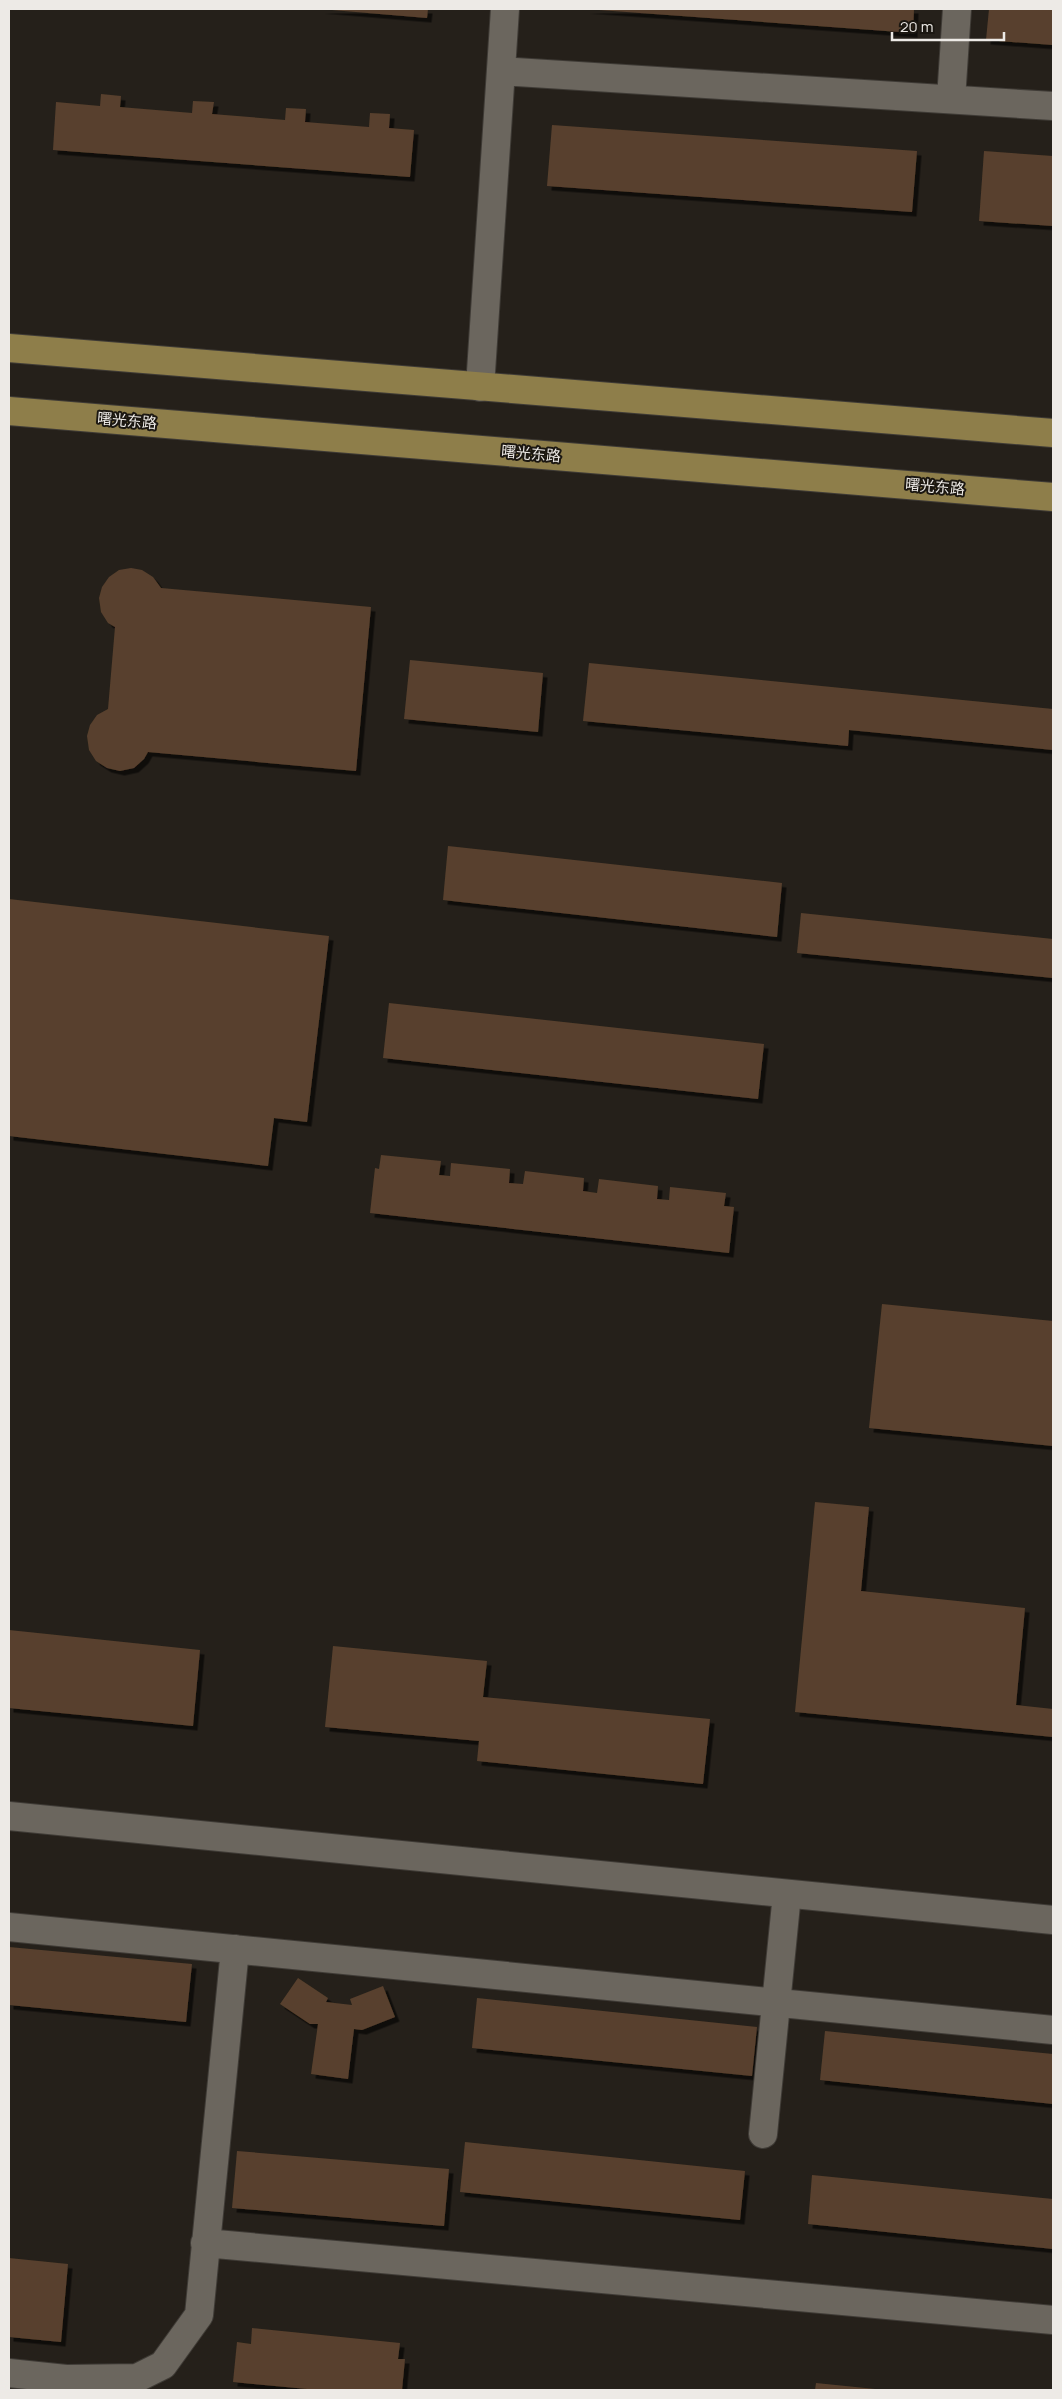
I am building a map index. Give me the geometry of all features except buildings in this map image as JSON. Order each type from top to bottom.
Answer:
[{"type":"main road","points":[[9,348],[1053,433]]},
{"type":"main road","name":"曙光东路","points":[[9,411],[1053,497]]},
{"type":"street","points":[[480,387],[505,9]]},
{"type":"street","points":[[951,99],[957,9]]},
{"type":"street","points":[[501,71],[1053,106]]},
{"type":"street","points":[[9,1816],[1053,1920]]},
{"type":"street","points":[[763,2134],[787,1894]]},
{"type":"street","points":[[9,1927],[1053,2030]]},
{"type":"street","points":[[9,2373],[114,2384],[137,2378],[163,2365],[199,2315],[235,1949]]},
{"type":"street","points":[[206,2243],[1053,2320]]}]
